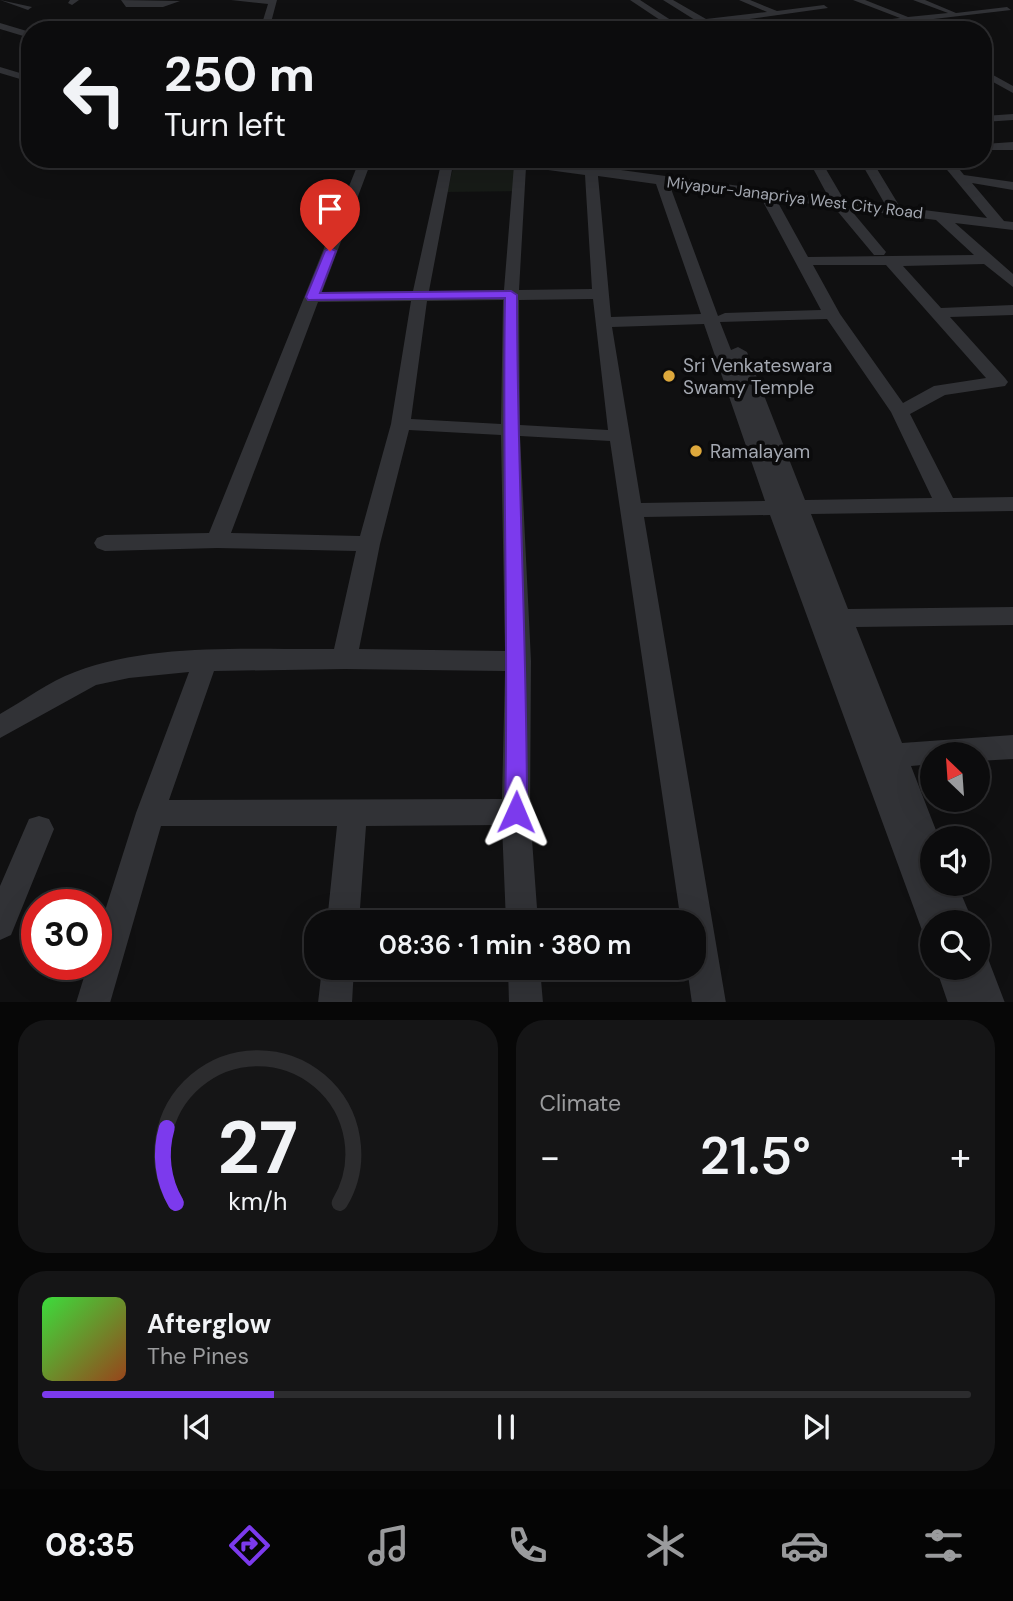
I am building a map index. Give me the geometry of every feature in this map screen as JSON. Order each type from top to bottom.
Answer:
[{"type":"street","points":[[125,0],[126,5],[163,5],[176,0],[186,0]]},
{"type":"street","points":[[235,0],[275,1]]},
{"type":"street","points":[[634,0],[668,21]]},
{"type":"street","points":[[667,0],[702,21]]},
{"type":"street","points":[[743,0],[776,13]]},
{"type":"street","points":[[804,0],[835,12]]},
{"type":"street","points":[[857,0],[914,21],[1010,11]]},
{"type":"street","points":[[917,0],[964,16]]},
{"type":"street","points":[[978,0],[1010,11]]},
{"type":"street","points":[[2,1],[28,7]]},
{"type":"street","points":[[267,21],[275,1]]},
{"type":"street","points":[[274,21],[275,1]]},
{"type":"street","points":[[712,21],[824,8]]},
{"type":"street","points":[[846,16],[858,21]]},
{"type":"street","points":[[0,26],[21,32]]},
{"type":"street","points":[[10,41],[21,38]]},
{"type":"street","points":[[0,70],[21,76]]},
{"type":"street","points":[[992,78],[1013,90]]},
{"type":"street","points":[[992,117],[1013,117]]},
{"type":"street","points":[[992,147],[1013,146]]},
{"type":"street","points":[[992,148],[1013,161]]},
{"type":"street","points":[[218,540],[362,168]]},
{"type":"street","points":[[345,658],[369,544],[401,424],[420,296],[446,168]]},
{"type":"street","points":[[520,168],[511,295],[510,430],[518,661],[516,812],[521,910]]},
{"type":"street","name":"Miyapur-Janapriya West City Road","points":[[571,168],[1006,225]]},
{"type":"street","points":[[819,168],[839,204],[999,382],[940,390],[900,412]]},
{"type":"street","points":[[870,168],[895,210]]},
{"type":"street","points":[[952,168],[1006,225]]},
{"type":"street","points":[[591,170],[598,294],[617,436],[632,510],[709,1002]]},
{"type":"street","points":[[961,178],[1013,186]]},
{"type":"street","points":[[665,180],[788,508],[930,910]]},
{"type":"street","points":[[766,194],[832,314],[900,412],[946,505]]},
{"type":"street","points":[[938,215],[1013,282]]},
{"type":"street","points":[[803,261],[885,257],[986,259]]},
{"type":"street","points":[[312,297],[598,294]]},
{"type":"street","points":[[937,313],[1005,310],[1013,326]]},
{"type":"street","points":[[603,322],[832,314]]},
{"type":"street","points":[[401,424],[617,436]]},
{"type":"street","points":[[632,510],[1013,504]]},
{"type":"street","points":[[788,508],[838,618],[920,827]]},
{"type":"street","points":[[105,543],[218,540],[369,544]]},
{"type":"street","points":[[838,618],[1013,616]]},
{"type":"street","points":[[0,727],[33,710],[70,684],[128,669],[205,662],[345,658],[518,661]]},
{"type":"street","points":[[93,1002],[150,813],[205,662]]},
{"type":"street","points":[[892,755],[1013,747]]},
{"type":"street","points":[[343,910],[353,811]]},
{"type":"street","points":[[150,813],[516,812]]},
{"type":"street","points":[[0,924],[39,829]]},
{"type":"street","points":[[335,1002],[337,980]]},
{"type":"street","points":[[525,980],[526,1002]]},
{"type":"street","points":[[956,980],[965,1002]]},
{"type":"street","points":[[979,980],[988,1002]]},
{"type":"shaded area","points":[[453,168],[515,168],[519,191],[447,192]]},
{"type":"place","name":"Sri Venkateswara Swamy Temple","points":[[669,376]]},
{"type":"place","name":"Ramalayam","points":[[696,451]]},
{"type":"route","points":[[330,251],[312,297],[511,295],[510,430],[518,661],[516,812]]}]
